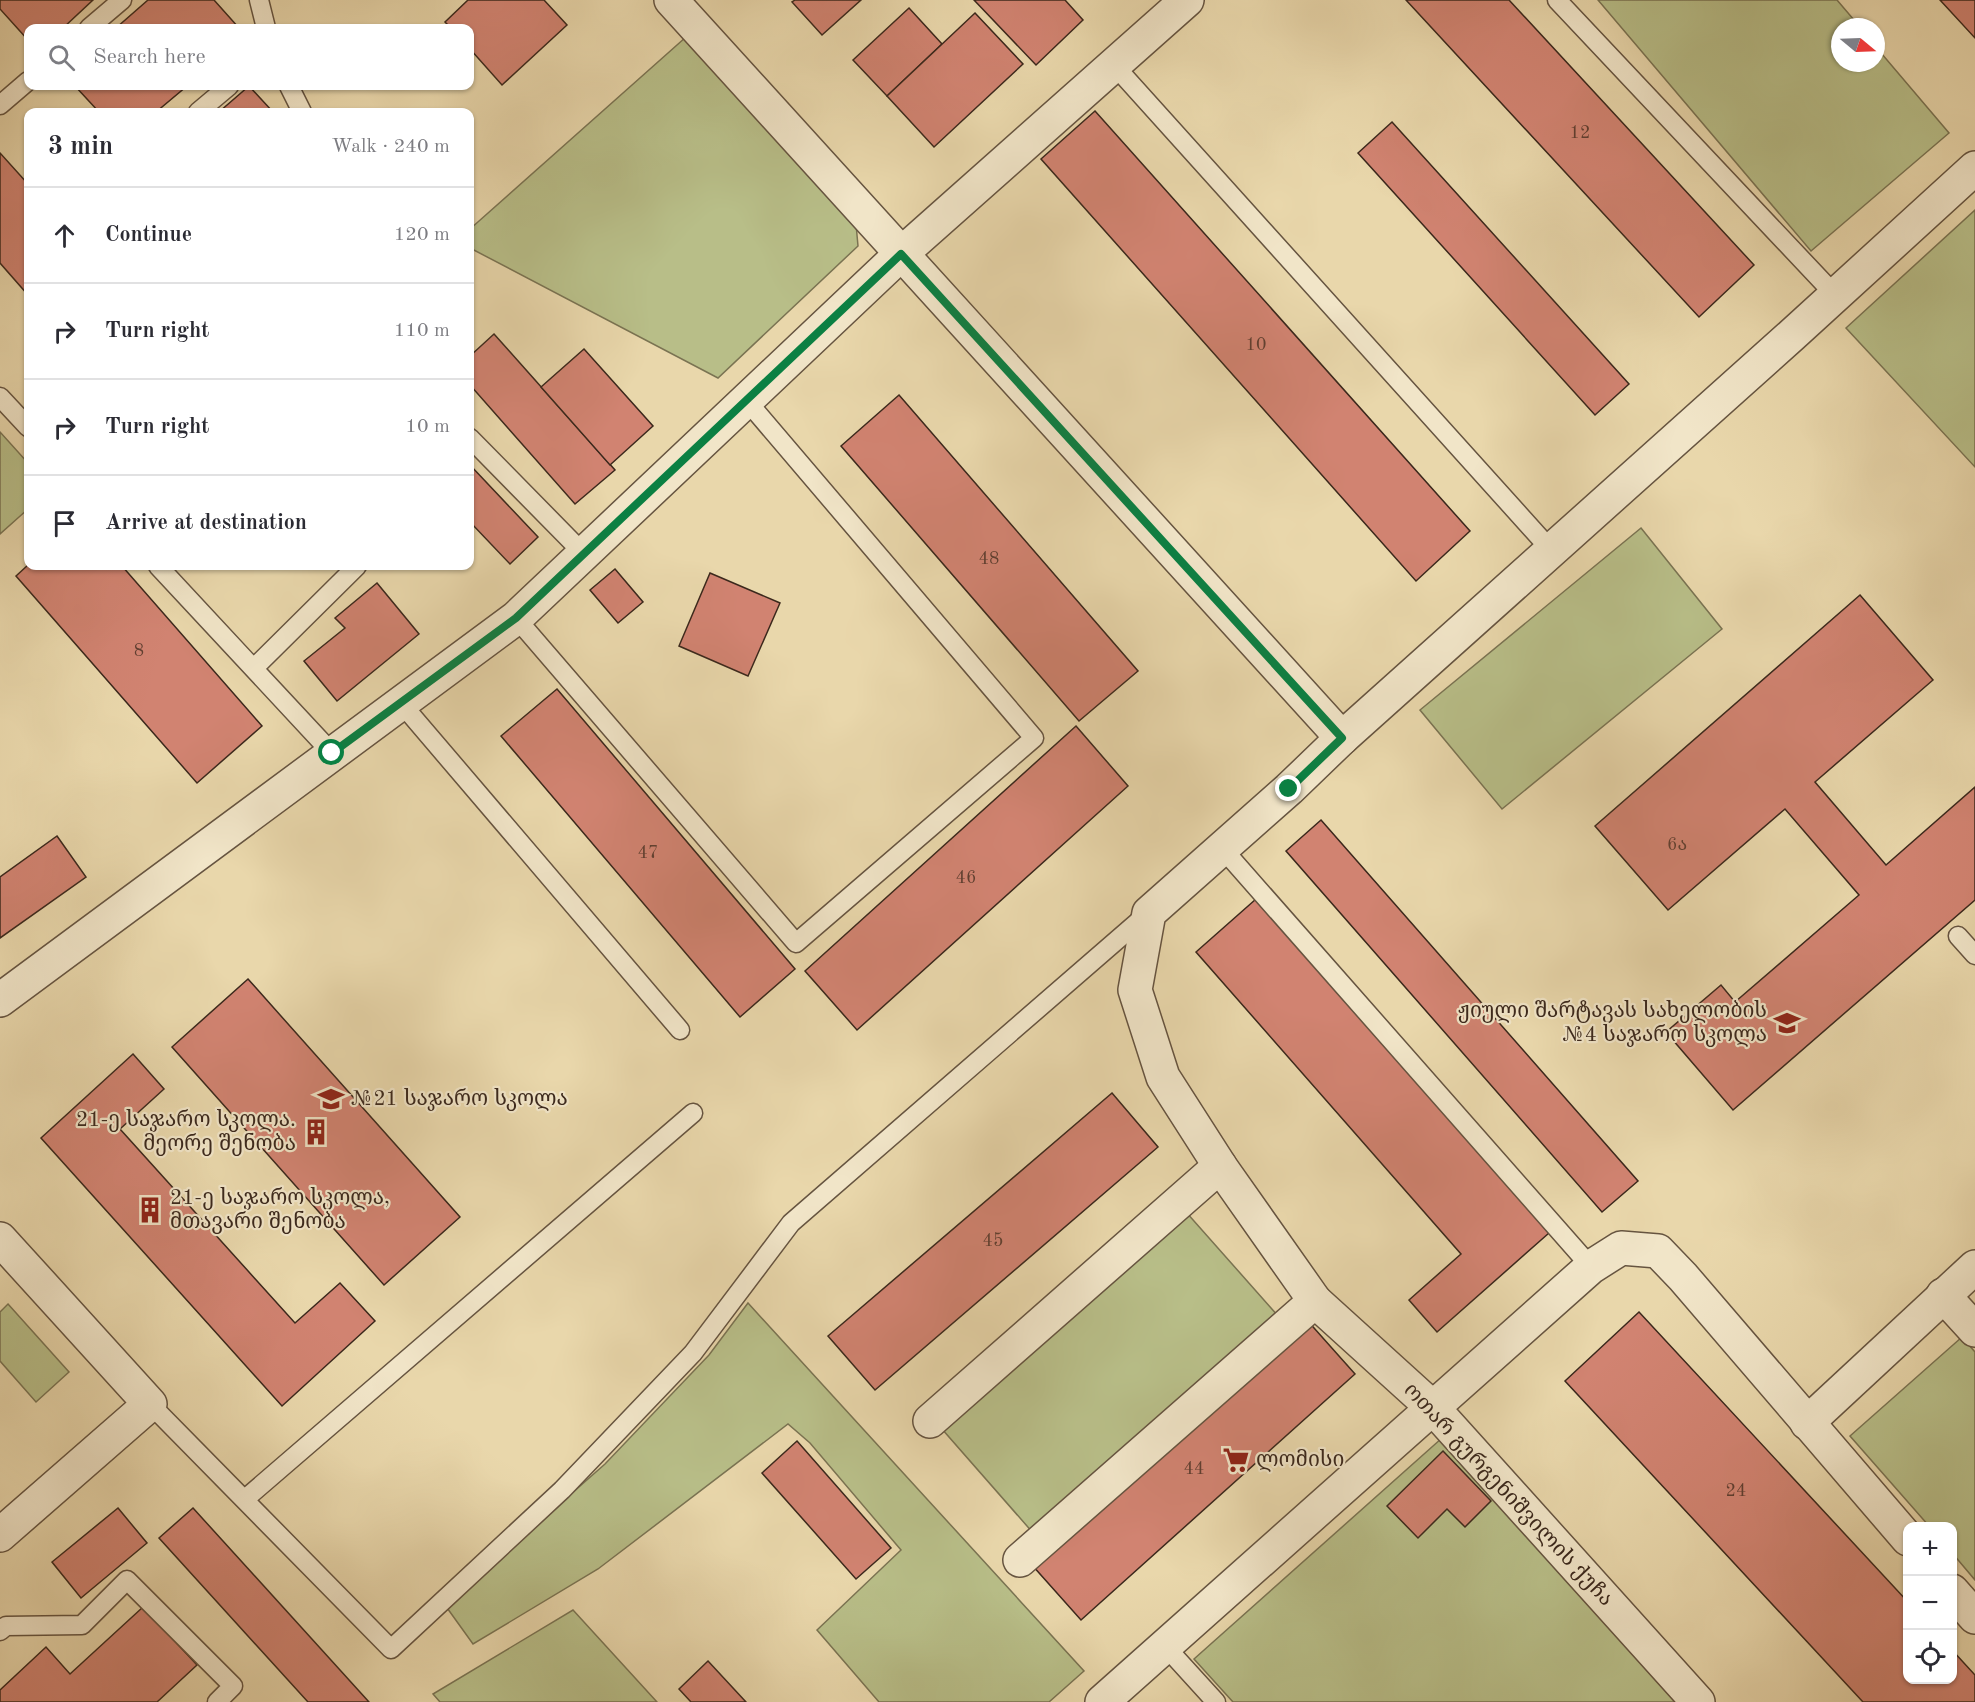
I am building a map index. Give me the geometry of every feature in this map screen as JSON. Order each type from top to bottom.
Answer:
[{"type":"street","points":[[671,0],[1342,738]]},
{"type":"street","points":[[0,1000],[516,618],[901,254],[1187,0]]},
{"type":"street","points":[[1149,913],[1836,296],[1975,168]]},
{"type":"street","name":"ოთარ გურგენიშვილის ქუჩა","points":[[1149,913],[1135,990],[1163,1077],[1220,1166],[1315,1301],[1432,1408],[1698,1702]]},
{"type":"street","points":[[930,1421],[1220,1166]]},
{"type":"street","points":[[0,1239],[150,1404],[0,1535]]},
{"type":"street","points":[[1102,1702],[1591,1267],[1621,1248],[1658,1251],[1683,1277],[1903,1533]]},
{"type":"street","points":[[1807,1423],[1975,1267]]},
{"type":"street","points":[[1943,1295],[1975,1330]]},
{"type":"street","points":[[1020,1560],[1315,1301]]},
{"type":"street","points":[[1957,1596],[1975,1617]]},
{"type":"lane","points":[[94,24],[122,0]]},
{"type":"lane","points":[[259,0],[265,24]]},
{"type":"lane","points":[[1557,0],[1836,296]]},
{"type":"lane","points":[[1114,65],[1551,550]]},
{"type":"lane","points":[[0,105],[24,84]]},
{"type":"lane","points":[[203,108],[223,90]]},
{"type":"lane","points":[[291,90],[300,108]]},
{"type":"lane","points":[[0,397],[24,423]]},
{"type":"lane","points":[[516,618],[796,943],[1034,738],[747,401]]},
{"type":"lane","points":[[474,442],[584,554]]},
{"type":"lane","points":[[162,570],[332,753]]},
{"type":"lane","points":[[254,668],[353,570]]},
{"type":"lane","points":[[401,703],[680,1030]]},
{"type":"lane","points":[[1222,848],[1591,1267]]},
{"type":"lane","points":[[150,1404],[391,1648],[562,1490],[693,1353],[791,1223],[1149,913]]},
{"type":"lane","points":[[1958,936],[1975,955]]},
{"type":"lane","points":[[245,1499],[693,1113]]},
{"type":"lane","points":[[0,1631],[6,1626],[82,1625],[127,1580],[233,1686],[217,1702]]},
{"type":"lane","points":[[1165,1646],[1216,1702]]},
{"type":"green space","points":[[1598,0],[1837,0],[1852,18],[1831,18],[1831,72],[1885,72],[1885,58],[1949,133],[1811,251]]},
{"type":"green space","points":[[686,37],[856,224],[858,246],[718,378],[474,250],[474,225]]},
{"type":"green space","points":[[1975,210],[1975,467],[1846,328]]},
{"type":"green space","points":[[0,432],[24,459],[24,513],[0,534]]},
{"type":"green space","points":[[1641,528],[1722,629],[1502,809],[1420,710]]},
{"type":"green space","points":[[1186,1212],[1279,1317],[1034,1534],[942,1429]]},
{"type":"green space","points":[[748,1303],[1084,1671],[1049,1702],[879,1702],[817,1630],[901,1550],[810,1443],[788,1424],[598,1569],[473,1644],[445,1605],[605,1464],[709,1355]]},
{"type":"green space","points":[[8,1304],[69,1372],[36,1402],[0,1361],[0,1312]]},
{"type":"green space","points":[[1962,1337],[1975,1352],[1975,1580],[1957,1559],[1957,1522],[1925,1522],[1850,1436]]},
{"type":"green space","points":[[1442,1438],[1682,1702],[1233,1702],[1194,1659]]},
{"type":"green space","points":[[573,1610],[657,1702],[440,1702],[433,1694]]},
{"type":"building","points":[[0,0],[93,0],[67,24],[24,24],[24,36],[0,9]]},
{"type":"building","points":[[148,0],[214,0],[235,24],[121,24]]},
{"type":"building","points":[[468,0],[544,0],[567,25],[502,85],[474,54],[474,24],[447,24],[445,22]]},
{"type":"building","points":[[795,0],[861,0],[822,35],[792,2]]},
{"type":"building","points":[[974,0],[1065,0],[1083,20],[1036,65]]},
{"type":"building","points":[[1406,0],[1509,0],[1754,265],[1699,317]]},
{"type":"building","points":[[1940,0],[1975,0],[1975,38]]},
{"type":"building","points":[[909,8],[942,44],[887,96],[853,60]]},
{"type":"building","points":[[975,13],[1023,64],[934,147],[887,96]]},
{"type":"building","points":[[79,90],[182,90],[161,108],[95,108]]},
{"type":"building","points":[[244,90],[253,90],[269,108],[224,108]]},
{"type":"building","points":[[1095,111],[1470,531],[1416,581],[1041,159]]},
{"type":"building","points":[[1392,122],[1629,384],[1595,415],[1358,153]]},
{"type":"building","points":[[0,153],[24,180],[24,290],[0,263]]},
{"type":"building","points":[[494,334],[615,470],[575,504],[474,390],[474,352]]},
{"type":"building","points":[[584,349],[653,426],[610,465],[541,387]]},
{"type":"building","points":[[899,395],[1138,671],[1079,721],[841,446]]},
{"type":"building","points":[[474,469],[538,537],[510,564],[474,526]]},
{"type":"building","points":[[24,569],[126,570],[262,726],[197,783],[16,576]]},
{"type":"building","points":[[615,569],[643,602],[618,623],[590,590]]},
{"type":"building","points":[[710,573],[780,603],[748,676],[679,646]]},
{"type":"building","points":[[377,583],[419,634],[337,701],[304,661],[345,628],[335,618]]},
{"type":"building","points":[[1860,595],[1933,680],[1815,782],[1886,865],[1975,787],[1975,900],[1733,1110],[1666,1032],[1721,985],[1735,1002],[1859,895],[1785,809],[1668,910],[1595,826]]},
{"type":"building","points":[[557,689],[795,969],[740,1017],[501,736]]},
{"type":"building","points":[[1076,726],[1128,786],[857,1030],[805,971]]},
{"type":"building","points":[[1321,820],[1638,1181],[1602,1212],[1286,851]]},
{"type":"building","points":[[57,836],[86,877],[0,938],[0,877]]},
{"type":"building","points":[[1256,899],[1549,1233],[1437,1332],[1409,1300],[1461,1254],[1196,952]]},
{"type":"building","name":"21-ე საჯარო სკოლა. მეორე შენობა","points":[[248,979],[460,1217],[384,1285],[172,1047]]},
{"type":"building","name":"21-ე საჯარო სკოლა, მთავარი შენობა","points":[[133,1054],[164,1089],[120,1129],[295,1323],[340,1283],[375,1321],[282,1406],[41,1138]]},
{"type":"building","points":[[1112,1093],[1158,1147],[875,1390],[828,1336]]},
{"type":"building","points":[[1639,1312],[1903,1597],[1903,1684],[1957,1684],[1957,1655],[1975,1675],[1975,1702],[1863,1702],[1565,1381]]},
{"type":"building","points":[[1306,1319],[1355,1374],[1081,1620],[1032,1565]]},
{"type":"building","points":[[797,1441],[891,1548],[856,1579],[762,1473]]},
{"type":"building","points":[[1443,1451],[1491,1501],[1465,1527],[1447,1509],[1418,1538],[1387,1506]]},
{"type":"building","points":[[118,1508],[147,1543],[81,1598],[52,1562]]},
{"type":"building","points":[[193,1508],[369,1702],[308,1702],[159,1538]]},
{"type":"building","points":[[143,1607],[197,1665],[157,1702],[0,1702],[0,1690],[46,1647],[70,1674]]},
{"type":"building","points":[[708,1661],[746,1702],[691,1702],[679,1689]]},
{"type":"place","name":"ჟიული შარტავას სახელობის №4 საჯარო სკოლა","points":[[1787,1023]]},
{"type":"place","name":"№21 საჯარო სკოლა","points":[[331,1099]]},
{"type":"place","name":"21-ე საჯარო სკოლა. მეორე შენობა","points":[[316,1132]]},
{"type":"place","name":"21-ე საჯარო სკოლა, მთავარი შენობა","points":[[150,1210]]},
{"type":"place","name":"ლომისი","points":[[1236,1460]]},
{"type":"route","points":[[332,753],[516,618],[901,254],[1342,738],[1289,789]]}]
